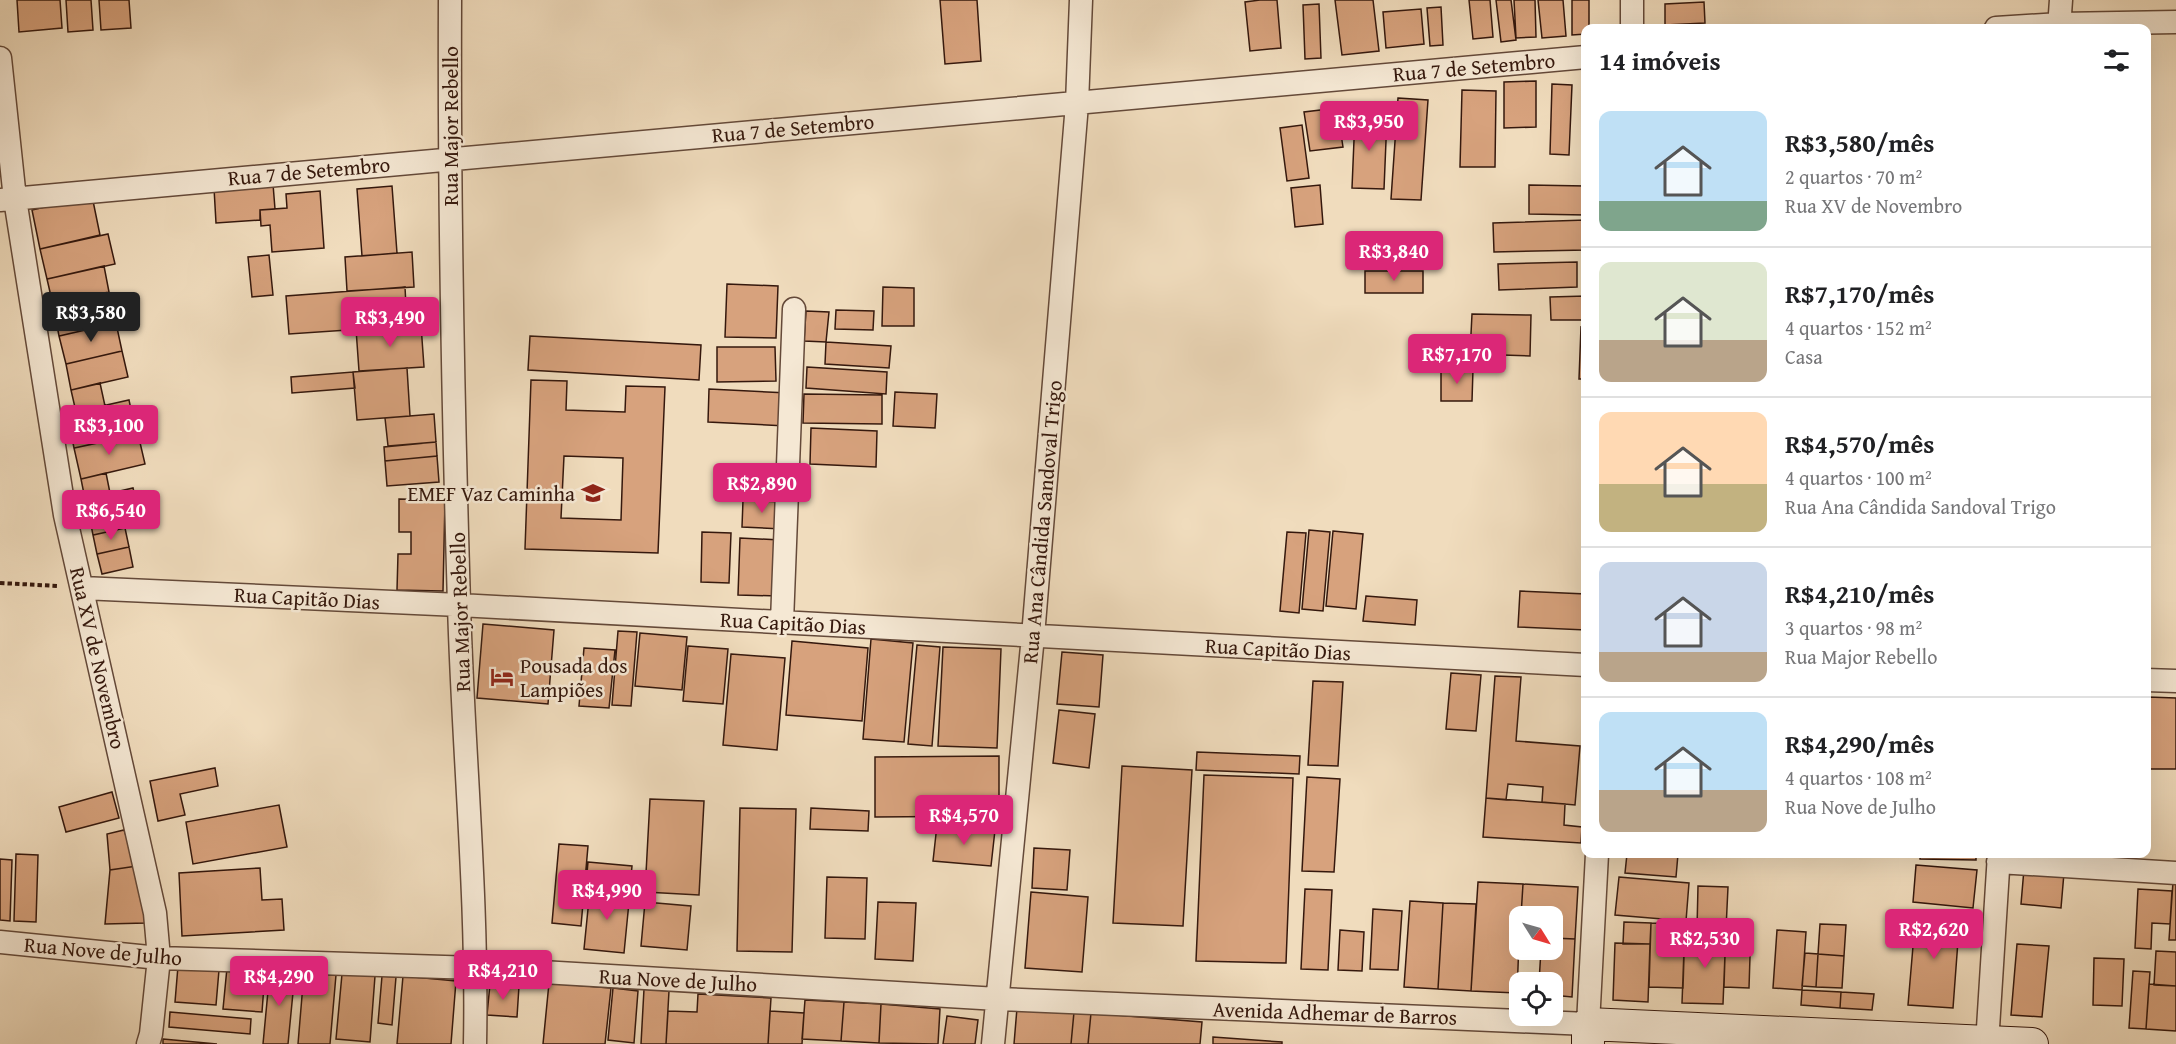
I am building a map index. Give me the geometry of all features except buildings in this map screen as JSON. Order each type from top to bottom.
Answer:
[{"type":"main road","name":"Avenida Adhemar de Barros","points":[[1588,1034],[2032,1044]]},
{"type":"street","name":"Rua Major Rebello","points":[[450,0],[449,158],[459,605],[476,968],[475,1044]]},
{"type":"street","name":"Rua Ana Cândida Sandoval Trigo","points":[[993,1044],[1033,636],[1077,104],[1081,0]]},
{"type":"street","points":[[1632,0],[1632,24]]},
{"type":"street","points":[[2059,24],[2061,0]]},
{"type":"street","points":[[2118,24],[2176,22]]},
{"type":"street","name":"Rua XV de Novembro","points":[[0,57],[8,199],[66,515],[155,913],[159,958],[148,1044]]},
{"type":"street","name":"Rua 7 de Setembro","points":[[8,199],[1581,57]]},
{"type":"street","points":[[782,622],[794,309]]},
{"type":"street","name":"Rua Capitão Dias","points":[[82,588],[459,605],[1581,665]]},
{"type":"street","points":[[2151,680],[2176,681]]},
{"type":"street","points":[[1588,1034],[1597,858]]},
{"type":"street","points":[[1988,1042],[1998,858],[2176,873]]},
{"type":"street","name":"Rua Nove de Julho","points":[[0,942],[159,958],[476,968],[998,999]]},
{"type":"street","name":"Avenida Adhemar de Barros","points":[[998,999],[1588,1034]]},
{"type":"path","points":[[0,583],[82,588]]},
{"type":"place","name":"EMEF Vaz Caminha","points":[[593,493]]},
{"type":"place","name":"Pousada dos Lampiões","points":[[502,677]]}]
